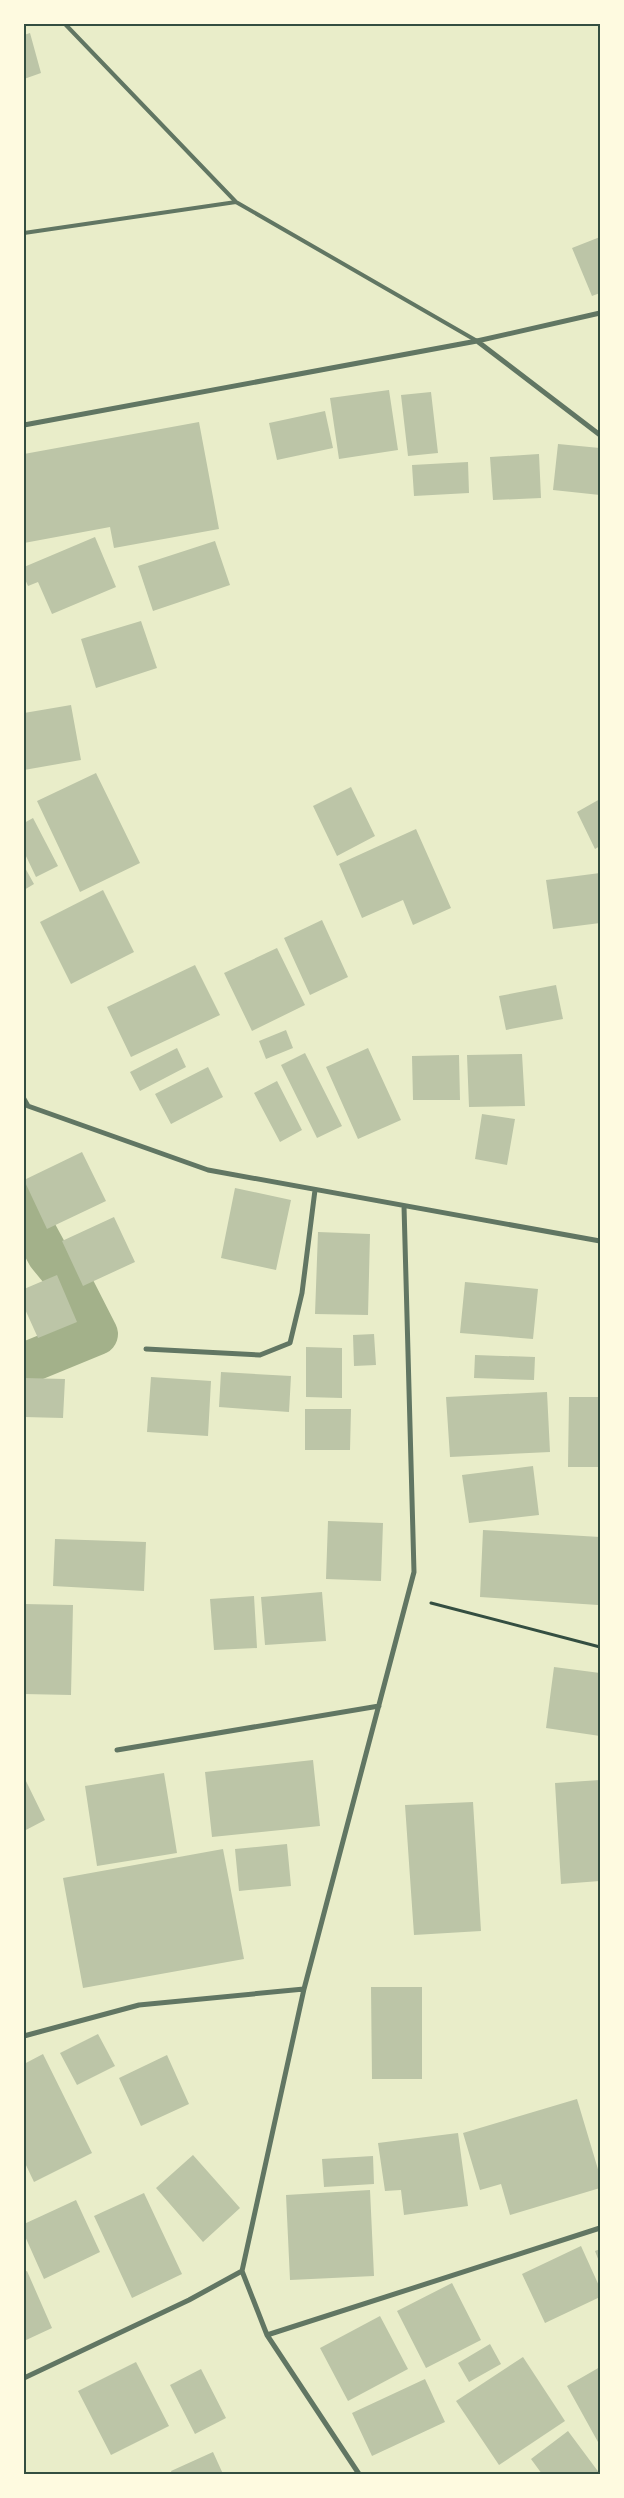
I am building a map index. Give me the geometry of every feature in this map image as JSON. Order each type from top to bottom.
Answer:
[{"type":"street","points":[[24,425],[477,341],[600,313]]},
{"type":"street","points":[[477,341],[600,435]]},
{"type":"street","points":[[24,1099],[26,1107],[208,1170],[600,1241]]},
{"type":"street","points":[[146,1349],[260,1355],[290,1343],[302,1293],[315,1190]]},
{"type":"street","points":[[359,2474],[267,2335],[242,2271],[304,1989],[414,1572],[404,1206]]},
{"type":"street","points":[[117,1750],[379,1706]]},
{"type":"street","points":[[24,2036],[139,2005],[304,1989]]},
{"type":"street","points":[[267,2335],[600,2228]]},
{"type":"street","points":[[24,2378],[189,2300],[242,2271]]},
{"type":"lane","points":[[65,24],[236,202],[477,341]]},
{"type":"lane","points":[[24,233],[236,202]]},
{"type":"path","points":[[408,1597],[600,1647]]},
{"type":"building","points":[[30,33],[41,73],[24,79],[24,35]]},
{"type":"building","points":[[600,237],[600,293],[592,296],[572,248]]},
{"type":"building","points":[[389,390],[398,450],[339,459],[330,398]]},
{"type":"building","points":[[431,392],[438,453],[408,456],[401,395]]},
{"type":"building","points":[[325,411],[333,448],[277,460],[269,423]]},
{"type":"building","points":[[199,422],[219,529],[114,548],[110,527],[24,543],[24,454]]},
{"type":"building","points":[[558,444],[600,448],[600,495],[553,490]]},
{"type":"building","points":[[539,454],[541,498],[493,500],[490,457]]},
{"type":"building","points":[[468,462],[469,493],[414,496],[412,465]]},
{"type":"building","points":[[95,537],[116,587],[52,614],[38,582],[28,586],[24,577],[24,567]]},
{"type":"building","points":[[215,541],[230,585],[153,611],[138,566]]},
{"type":"building","points":[[141,621],[157,668],[96,688],[81,639]]},
{"type":"building","points":[[71,705],[81,760],[24,770],[24,713]]},
{"type":"building","points":[[96,773],[140,863],[80,892],[37,801]]},
{"type":"building","points":[[351,787],[375,836],[337,856],[313,806]]},
{"type":"building","points":[[600,799],[600,846],[595,849],[577,812]]},
{"type":"building","points":[[33,818],[58,866],[36,877],[24,852],[24,823]]},
{"type":"building","points":[[416,829],[451,908],[413,925],[403,900],[362,918],[339,864]]},
{"type":"building","points":[[24,866],[34,884],[24,890]]},
{"type":"building","points":[[600,873],[600,923],[553,929],[546,880]]},
{"type":"building","points":[[103,890],[134,952],[71,984],[40,922]]},
{"type":"building","points":[[322,920],[348,977],[310,995],[284,938]]},
{"type":"building","points":[[277,948],[305,1005],[252,1031],[224,973]]},
{"type":"building","points":[[195,965],[220,1015],[131,1057],[107,1007]]},
{"type":"building","points":[[556,985],[563,1019],[506,1030],[499,996]]},
{"type":"building","points":[[286,1030],[293,1048],[266,1059],[259,1041]]},
{"type":"building","points":[[177,1048],[186,1067],[140,1091],[130,1072]]},
{"type":"building","points":[[368,1048],[401,1120],[358,1139],[326,1067]]},
{"type":"building","points":[[305,1053],[342,1126],[317,1138],[281,1065]]},
{"type":"building","points":[[522,1054],[525,1106],[469,1107],[467,1055]]},
{"type":"building","points":[[459,1055],[460,1100],[413,1100],[412,1056]]},
{"type":"building","points":[[208,1067],[223,1097],[171,1124],[155,1094]]},
{"type":"building","points":[[277,1081],[302,1130],[280,1142],[254,1093]]},
{"type":"building","points":[[482,1114],[515,1119],[507,1165],[475,1159]]},
{"type":"building","points":[[82,1152],[106,1201],[47,1229],[24,1180]]},
{"type":"building","points":[[235,1188],[291,1200],[276,1270],[221,1258]]},
{"type":"building","points":[[114,1217],[135,1262],[83,1286],[62,1241]]},
{"type":"building","points":[[318,1232],[370,1234],[368,1315],[315,1314]]},
{"type":"building","points":[[57,1275],[77,1322],[38,1338],[24,1307],[24,1289]]},
{"type":"building","points":[[465,1282],[538,1289],[533,1339],[460,1333]]},
{"type":"building","points":[[374,1334],[376,1365],[354,1366],[353,1335]]},
{"type":"building","points":[[306,1347],[342,1348],[342,1398],[306,1397]]},
{"type":"building","points":[[475,1355],[535,1357],[534,1380],[474,1378]]},
{"type":"building","points":[[221,1372],[291,1376],[289,1412],[219,1407]]},
{"type":"building","points":[[151,1377],[211,1381],[208,1436],[147,1432]]},
{"type":"building","points":[[24,1378],[65,1379],[63,1418],[24,1417]]},
{"type":"building","points":[[547,1392],[550,1452],[450,1457],[446,1397]]},
{"type":"building","points":[[569,1397],[600,1397],[600,1467],[568,1467]]},
{"type":"building","points":[[305,1409],[351,1409],[350,1450],[305,1450]]},
{"type":"building","points":[[533,1466],[539,1515],[469,1523],[462,1475]]},
{"type":"building","points":[[328,1521],[383,1523],[381,1581],[326,1579]]},
{"type":"building","points":[[483,1530],[600,1537],[598,1605],[480,1597]]},
{"type":"building","points":[[55,1539],[146,1542],[144,1591],[53,1586]]},
{"type":"building","points":[[322,1592],[326,1641],[265,1645],[261,1597]]},
{"type":"building","points":[[254,1596],[257,1648],[214,1650],[210,1599]]},
{"type":"building","points":[[24,1604],[73,1605],[71,1695],[24,1694]]},
{"type":"building","points":[[554,1667],[600,1673],[600,1736],[546,1728]]},
{"type":"building","points":[[313,1760],[320,1826],[212,1837],[205,1772]]},
{"type":"building","points":[[164,1773],[177,1853],[97,1866],[85,1786]]},
{"type":"building","points":[[24,1777],[45,1820],[24,1831]]},
{"type":"building","points":[[600,1780],[600,1881],[561,1884],[555,1783]]},
{"type":"building","points":[[473,1802],[481,1931],[414,1935],[405,1805]]},
{"type":"building","points":[[287,1844],[291,1886],[239,1891],[235,1849]]},
{"type":"building","points":[[223,1849],[244,1959],[83,1988],[63,1878]]},
{"type":"building","points":[[371,1987],[422,1987],[422,2079],[372,2079]]},
{"type":"building","points":[[98,2034],[115,2066],[77,2085],[60,2053]]},
{"type":"building","points":[[43,2054],[92,2153],[34,2182],[24,2161],[24,2064]]},
{"type":"building","points":[[167,2055],[189,2104],[141,2126],[119,2078]]},
{"type":"building","points":[[577,2099],[600,2176],[600,2188],[510,2215],[501,2184],[480,2190],[463,2133]]},
{"type":"building","points":[[458,2133],[468,2206],[404,2215],[401,2190],[385,2191],[378,2143]]},
{"type":"building","points":[[193,2155],[240,2208],[203,2242],[156,2188]]},
{"type":"building","points":[[373,2156],[374,2184],[324,2187],[322,2159]]},
{"type":"building","points":[[370,2190],[374,2276],[290,2280],[286,2195]]},
{"type":"building","points":[[144,2193],[182,2274],[132,2298],[94,2216]]},
{"type":"building","points":[[76,2200],[100,2252],[44,2279],[24,2234],[24,2224]]},
{"type":"building","points":[[581,2246],[600,2288],[600,2297],[545,2323],[522,2274]]},
{"type":"building","points":[[600,2249],[600,2264],[595,2251]]},
{"type":"building","points":[[27,2271],[52,2328],[24,2341],[24,2272]]},
{"type":"building","points":[[452,2283],[481,2340],[426,2368],[397,2311]]},
{"type":"building","points":[[380,2316],[408,2369],[348,2401],[320,2348]]},
{"type":"building","points":[[490,2344],[501,2364],[469,2382],[458,2363]]},
{"type":"building","points":[[523,2357],[565,2421],[499,2465],[456,2401]]},
{"type":"building","points":[[136,2362],[169,2426],[111,2455],[78,2391]]},
{"type":"building","points":[[600,2367],[600,2441],[598,2442],[567,2386]]},
{"type":"building","points":[[201,2369],[226,2418],[195,2434],[170,2385]]},
{"type":"building","points":[[425,2379],[445,2422],[372,2456],[352,2413]]},
{"type":"building","points":[[568,2431],[600,2474],[542,2474],[531,2459]]},
{"type":"building","points":[[213,2452],[223,2474],[172,2474],[171,2471]]},
{"type":"waterway","points":[[24,1203],[29,1220],[48,1255],[71,1283],[97,1334],[24,1364]]}]
